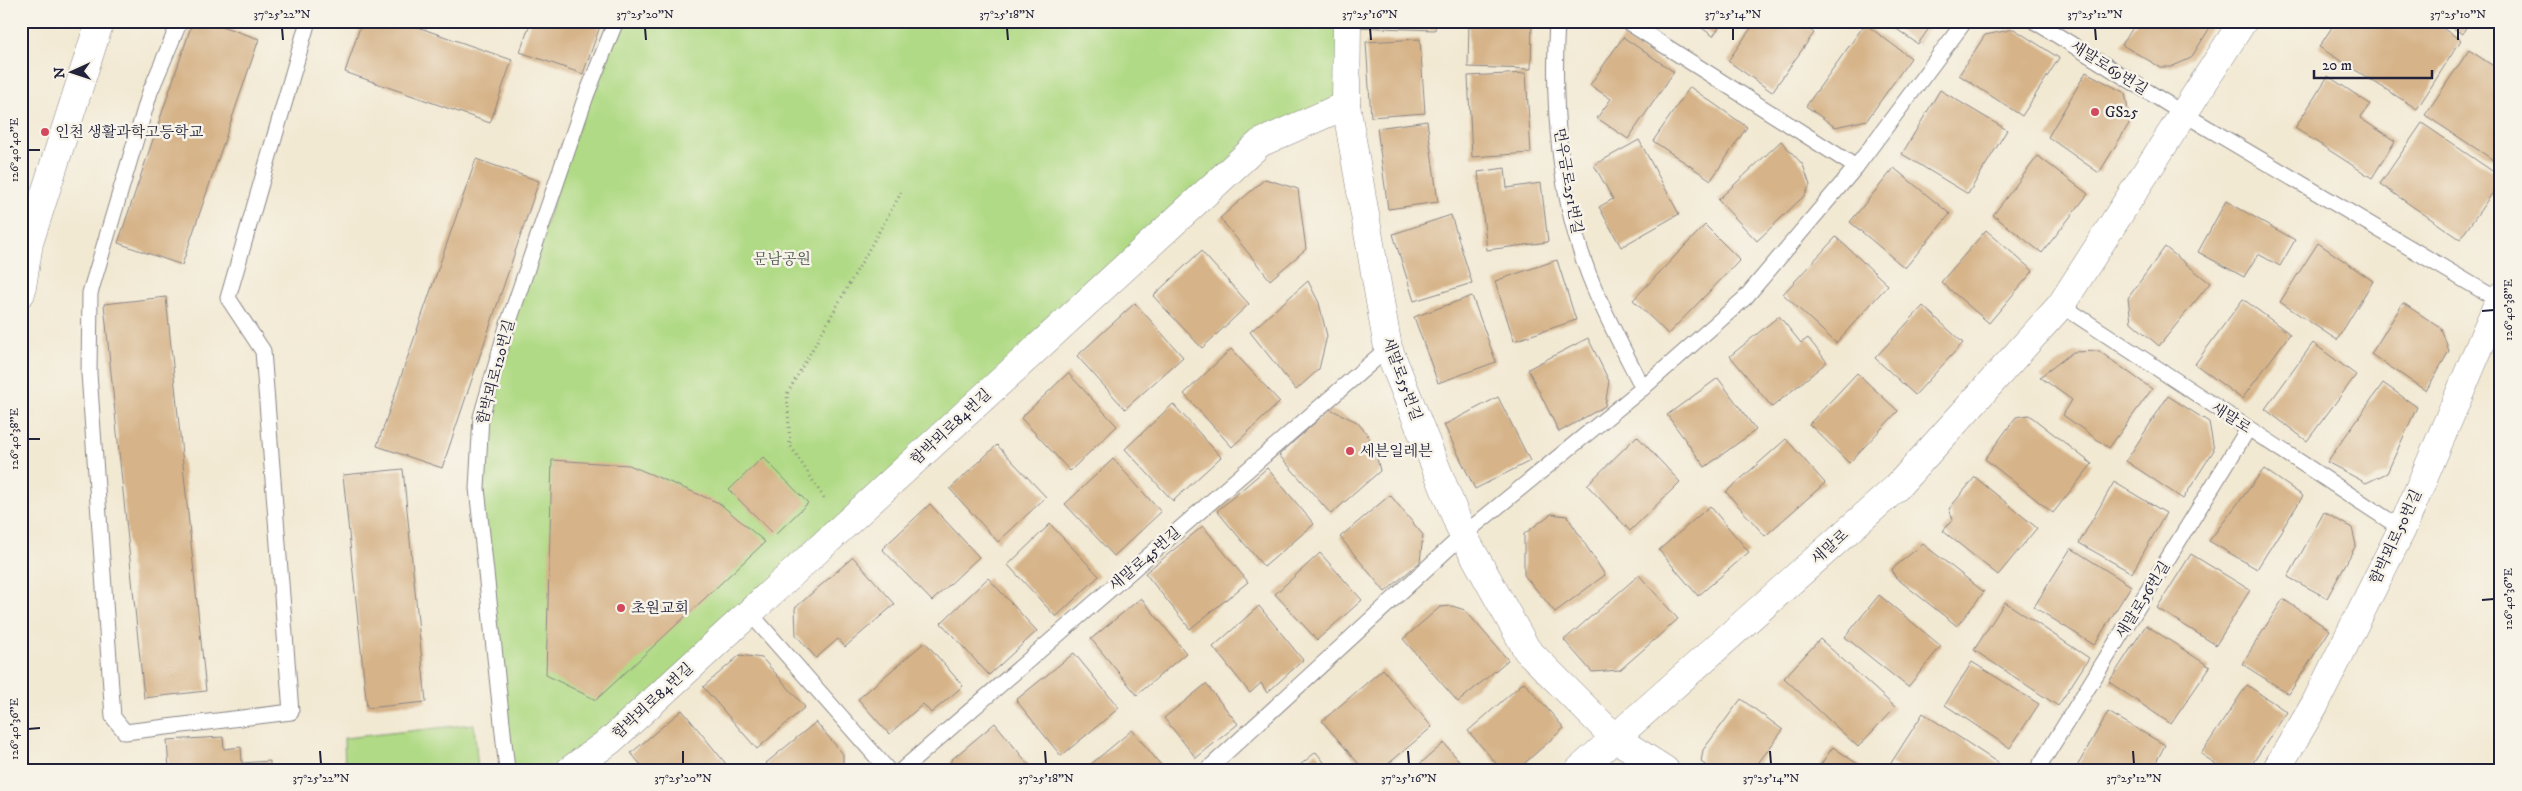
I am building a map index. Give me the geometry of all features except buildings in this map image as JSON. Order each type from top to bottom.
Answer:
[{"type":"street","points":[[21,293],[29,243],[100,21]]},
{"type":"street","name":"새말로55번길","points":[[1348,21],[1346,105],[1388,348],[1463,535],[1527,650],[1616,738]]},
{"type":"street","name":"새말로","points":[[1580,770],[1896,488],[2061,305],[2243,21]]},
{"type":"street","name":"함박뫼로84번길","points":[[570,770],[610,740],[1260,143],[1346,105]]},
{"type":"street","name":"함박뫼로50번길","points":[[2276,770],[2315,704],[2402,529],[2500,298]]},
{"type":"street","points":[[1616,738],[1665,770]]},
{"type":"lane","points":[[180,21],[150,92],[90,293],[90,373],[113,717],[125,732],[291,712],[262,351],[228,298],[308,21]]},
{"type":"lane","name":"함박뫼로120번길","points":[[507,770],[477,488],[481,417],[506,330],[586,96],[616,21]]},
{"type":"lane","name":"먼우금로251번길","points":[[1557,21],[1554,65],[1558,129],[1572,219],[1589,274],[1614,334],[1643,388]]},
{"type":"lane","points":[[1626,21],[1856,167]]},
{"type":"lane","points":[[1207,770],[1463,535],[1643,388],[1744,298],[1856,167],[1965,21]]},
{"type":"lane","name":"새말로69번길","points":[[2034,21],[2184,114]]},
{"type":"lane","points":[[2184,114],[2500,298]]},
{"type":"lane","name":"새말로","points":[[2061,305],[2402,529]]},
{"type":"lane","name":"새말로45번길","points":[[902,770],[1388,348]]},
{"type":"lane","name":"새말로56번길","points":[[2037,770],[2248,429]]},
{"type":"lane","points":[[749,612],[888,770]]},
{"type":"path","points":[[843,526],[790,445],[787,394],[902,191]]},
{"type":"green space","name":"문남공원","points":[[614,21],[1347,21],[1346,105],[1260,143],[570,770],[507,770],[477,488],[481,417]]},
{"type":"green space","points":[[474,724],[478,770],[345,770],[344,738]]},
{"type":"place","name":"GS25","points":[[2095,112]]},
{"type":"place","name":"인천 생활과학고등학교","points":[[45,132]]},
{"type":"place","name":"세븐일레븐","points":[[1350,451]]},
{"type":"place","name":"초원교회","points":[[621,608]]}]
